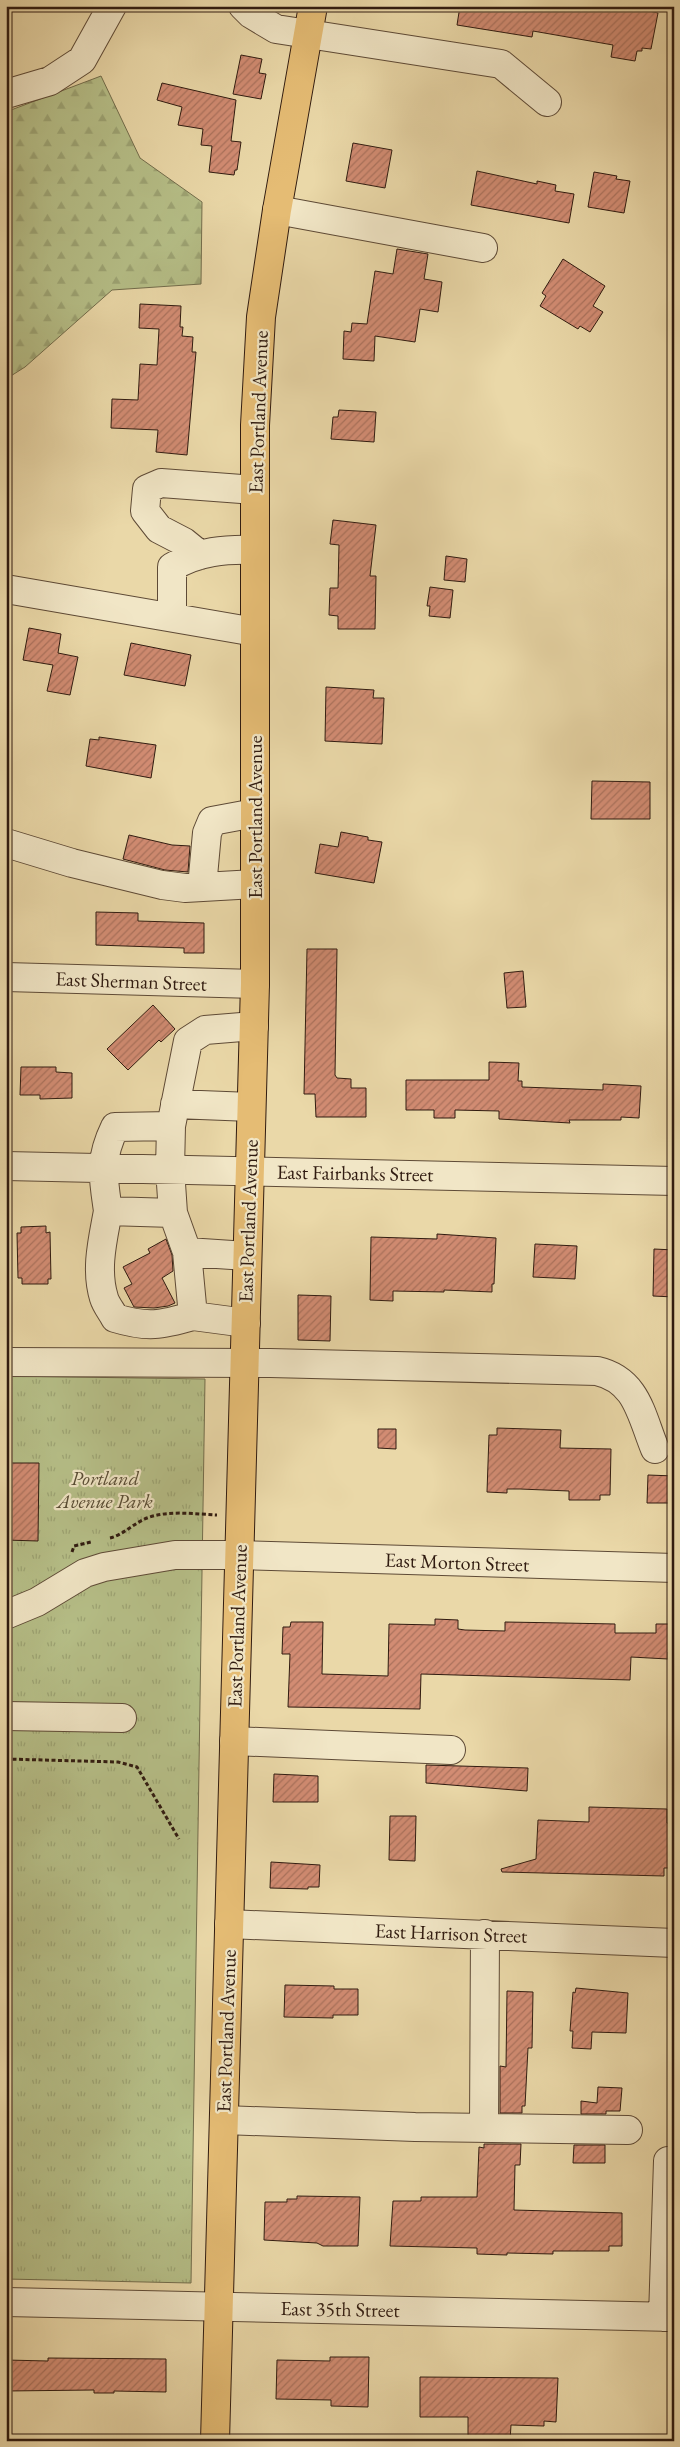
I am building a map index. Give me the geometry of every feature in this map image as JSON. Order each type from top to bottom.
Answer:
[{"type":"main road","name":"East Portland Avenue","points":[[215,2441],[255,984],[255,425],[261,317],[277,210],[313,6]]},
{"type":"street","points":[[6,94],[50,81],[82,60],[112,6]]},
{"type":"street","points":[[243,6],[251,14],[276,29],[308,36],[501,64],[548,102]]},
{"type":"street","points":[[277,210],[483,248]]},
{"type":"street","points":[[200,555],[184,542],[159,529],[145,511],[147,489],[161,483],[255,490]]},
{"type":"street","points":[[172,617],[172,567],[182,561],[219,549],[255,550]]},
{"type":"street","points":[[6,590],[255,632]]},
{"type":"street","points":[[202,887],[207,833],[212,821],[255,813]]},
{"type":"street","points":[[6,844],[138,880],[185,888],[255,884]]},
{"type":"street","name":"East Sherman Street","points":[[6,977],[255,984]]},
{"type":"street","points":[[193,1316],[187,1252],[173,1213],[170,1169],[173,1115],[188,1041],[205,1030],[254,1026]]},
{"type":"street","points":[[246,1323],[193,1316],[160,1325],[134,1324],[115,1318],[104,1298],[100,1274],[100,1258],[108,1211],[102,1167],[106,1145],[115,1127],[173,1115],[251,1107]]},
{"type":"street","name":"East Fairbanks Street","points":[[6,1166],[674,1181]]},
{"type":"street","points":[[108,1211],[173,1213]]},
{"type":"street","points":[[187,1252],[247,1256]]},
{"type":"street","points":[[6,1362],[244,1365],[270,1363],[597,1371],[610,1374],[630,1389],[655,1449]]},
{"type":"street","name":"East Morton Street","points":[[8,1614],[37,1602],[85,1573],[104,1567],[175,1555],[239,1555],[674,1568]]},
{"type":"street","points":[[6,1716],[122,1718]]},
{"type":"street","points":[[234,1741],[451,1750]]},
{"type":"street","name":"East Harrison Street","points":[[229,1924],[674,1943]]},
{"type":"street","points":[[484,2127],[485,1934]]},
{"type":"street","points":[[224,2120],[415,2127],[628,2130]]},
{"type":"street","points":[[668,2161],[668,2317]]},
{"type":"street","name":"East 35th Street","points":[[6,2302],[668,2317]]},
{"type":"path","points":[[6,1759],[118,1762],[137,1767],[179,1839]]},
{"type":"green space","points":[[101,76],[140,158],[202,202],[201,284],[112,290],[25,367],[6,379],[6,122],[11,110]]},
{"type":"green space","name":"Portland Avenue Park","points":[[6,1376],[205,1379],[191,2283],[6,2279]]},
{"type":"building","points":[[460,6],[650,6],[649,11],[658,13],[651,49],[642,48],[642,51],[637,51],[635,61],[611,57],[613,45],[533,31],[532,37],[457,25]]},
{"type":"building","points":[[241,55],[262,59],[259,73],[266,74],[261,99],[233,94]]},
{"type":"building","points":[[162,83],[236,100],[231,141],[241,142],[237,170],[235,170],[234,175],[209,172],[212,146],[201,145],[203,129],[178,125],[182,107],[157,100]]},
{"type":"building","points":[[353,143],[392,150],[385,188],[346,181]]},
{"type":"building","points":[[477,171],[537,184],[537,181],[556,185],[555,191],[574,194],[569,223],[471,205]]},
{"type":"building","points":[[594,172],[617,176],[616,179],[630,181],[624,213],[588,207]]},
{"type":"building","points":[[397,249],[428,254],[424,279],[442,282],[438,312],[420,309],[415,342],[375,336],[374,361],[343,359],[344,331],[351,332],[352,323],[367,324],[375,271],[393,274]]},
{"type":"building","points":[[563,259],[605,286],[593,306],[603,312],[590,332],[580,326],[578,329],[540,306],[546,296],[542,293]]},
{"type":"building","points":[[140,304],[181,306],[180,327],[183,327],[182,336],[193,337],[192,352],[196,352],[187,455],[156,452],[158,430],[111,428],[112,399],[138,400],[140,364],[157,365],[159,329],[139,328]]},
{"type":"building","points":[[339,410],[376,412],[374,442],[331,439],[333,417],[338,417]]},
{"type":"building","points":[[333,520],[376,525],[370,576],[376,576],[375,629],[338,629],[338,616],[329,615],[330,588],[338,588],[339,545],[330,544]]},
{"type":"building","points":[[446,556],[467,559],[465,582],[444,580]]},
{"type":"building","points":[[430,587],[453,590],[450,618],[429,616],[430,606],[427,606]]},
{"type":"building","points":[[29,628],[61,634],[58,653],[78,657],[70,695],[47,691],[53,665],[23,660]]},
{"type":"building","points":[[131,643],[191,655],[185,686],[124,675]]},
{"type":"building","points":[[326,687],[374,690],[373,698],[384,698],[382,744],[325,741]]},
{"type":"building","points":[[99,737],[156,745],[151,778],[86,766],[90,739],[99,740]]},
{"type":"building","points":[[592,781],[650,782],[650,819],[591,819]]},
{"type":"building","points":[[341,832],[368,837],[368,840],[382,842],[374,883],[315,873],[320,844],[338,847]]},
{"type":"building","points":[[129,835],[172,845],[190,846],[188,872],[165,870],[123,859]]},
{"type":"building","points":[[96,912],[138,913],[138,921],[204,923],[204,953],[184,953],[184,948],[96,945]]},
{"type":"building","points":[[307,949],[337,949],[335,1075],[337,1078],[351,1079],[351,1088],[366,1088],[366,1117],[316,1117],[315,1094],[304,1094]]},
{"type":"building","points":[[523,971],[526,1007],[507,1008],[504,973]]},
{"type":"building","points":[[153,1005],[175,1029],[161,1042],[159,1040],[128,1070],[107,1049]]},
{"type":"building","points":[[489,1062],[519,1063],[518,1081],[522,1081],[522,1087],[603,1090],[603,1084],[641,1086],[639,1118],[621,1117],[621,1120],[569,1120],[570,1123],[499,1119],[499,1111],[455,1110],[455,1118],[434,1118],[434,1110],[406,1110],[406,1080],[489,1080]]},
{"type":"building","points":[[21,1067],[56,1067],[56,1072],[72,1073],[72,1098],[40,1099],[40,1095],[20,1095]]},
{"type":"building","points":[[46,1226],[46,1233],[50,1232],[51,1279],[48,1279],[48,1284],[22,1284],[22,1278],[18,1278],[17,1233],[21,1233],[21,1227]]},
{"type":"building","points":[[437,1234],[496,1238],[492,1292],[444,1290],[444,1292],[393,1291],[393,1301],[370,1300],[371,1237],[437,1239]]},
{"type":"building","points":[[166,1239],[172,1255],[173,1271],[162,1278],[175,1303],[154,1308],[134,1307],[124,1288],[132,1284],[123,1267],[150,1253],[148,1249]]},
{"type":"building","points":[[535,1244],[577,1246],[575,1279],[533,1277]]},
{"type":"building","points":[[654,1249],[674,1250],[674,1297],[653,1296]]},
{"type":"building","points":[[298,1295],[331,1296],[330,1341],[298,1340]]},
{"type":"building","points":[[497,1428],[561,1430],[560,1448],[611,1449],[610,1495],[600,1495],[600,1500],[569,1500],[569,1491],[507,1489],[507,1493],[487,1492],[489,1435],[497,1435]]},
{"type":"building","points":[[378,1429],[396,1429],[396,1449],[378,1448]]},
{"type":"building","points":[[6,1463],[39,1463],[38,1541],[6,1540]]},
{"type":"building","points":[[648,1475],[674,1476],[674,1503],[647,1503]]},
{"type":"building","points":[[435,1619],[458,1620],[458,1629],[505,1631],[505,1622],[615,1624],[615,1633],[656,1633],[656,1624],[674,1624],[674,1652],[668,1652],[668,1659],[631,1657],[630,1680],[421,1674],[420,1709],[288,1707],[290,1654],[282,1654],[283,1627],[290,1627],[291,1622],[323,1622],[322,1674],[388,1676],[389,1624],[435,1625]]},
{"type":"building","points":[[426,1765],[528,1768],[527,1791],[426,1783]]},
{"type":"building","points":[[274,1774],[318,1776],[318,1802],[273,1802]]},
{"type":"building","points":[[589,1807],[667,1809],[667,1823],[674,1823],[674,1868],[664,1868],[664,1876],[502,1872],[501,1869],[536,1859],[538,1820],[589,1822]]},
{"type":"building","points":[[390,1816],[416,1816],[415,1861],[389,1860]]},
{"type":"building","points":[[271,1862],[320,1865],[319,1887],[308,1887],[308,1889],[270,1888]]},
{"type":"building","points":[[285,1985],[334,1986],[334,1989],[358,1989],[358,2015],[333,2015],[333,2018],[284,2017]]},
{"type":"building","points":[[576,1988],[628,1993],[626,2033],[592,2032],[591,2049],[572,2048],[573,2031],[570,2031],[573,1992],[575,1993]]},
{"type":"building","points":[[507,1991],[533,1992],[532,2048],[528,2048],[525,2106],[522,2106],[522,2113],[500,2113],[500,2066],[506,2067]]},
{"type":"building","points":[[598,2087],[622,2088],[620,2111],[606,2111],[606,2114],[581,2114],[581,2101],[597,2103]]},
{"type":"building","points":[[484,2144],[521,2144],[520,2165],[515,2165],[514,2210],[622,2213],[622,2246],[609,2246],[609,2251],[553,2251],[553,2254],[507,2253],[507,2255],[477,2254],[477,2248],[390,2246],[393,2201],[421,2201],[421,2197],[477,2197],[479,2147],[484,2148]]},
{"type":"building","points":[[574,2145],[605,2145],[605,2163],[573,2163]]},
{"type":"building","points":[[297,2196],[360,2197],[358,2246],[323,2246],[317,2243],[264,2240],[265,2202],[287,2202],[287,2199],[297,2199]]},
{"type":"building","points":[[330,2357],[369,2357],[368,2407],[331,2406],[331,2400],[276,2399],[277,2360],[330,2361]]},
{"type":"building","points":[[48,2358],[166,2359],[166,2392],[114,2391],[114,2393],[94,2393],[94,2390],[6,2391],[6,2360],[48,2361]]},
{"type":"building","points":[[420,2377],[558,2378],[556,2422],[544,2421],[544,2426],[511,2425],[510,2441],[468,2440],[468,2417],[420,2417]]}]
